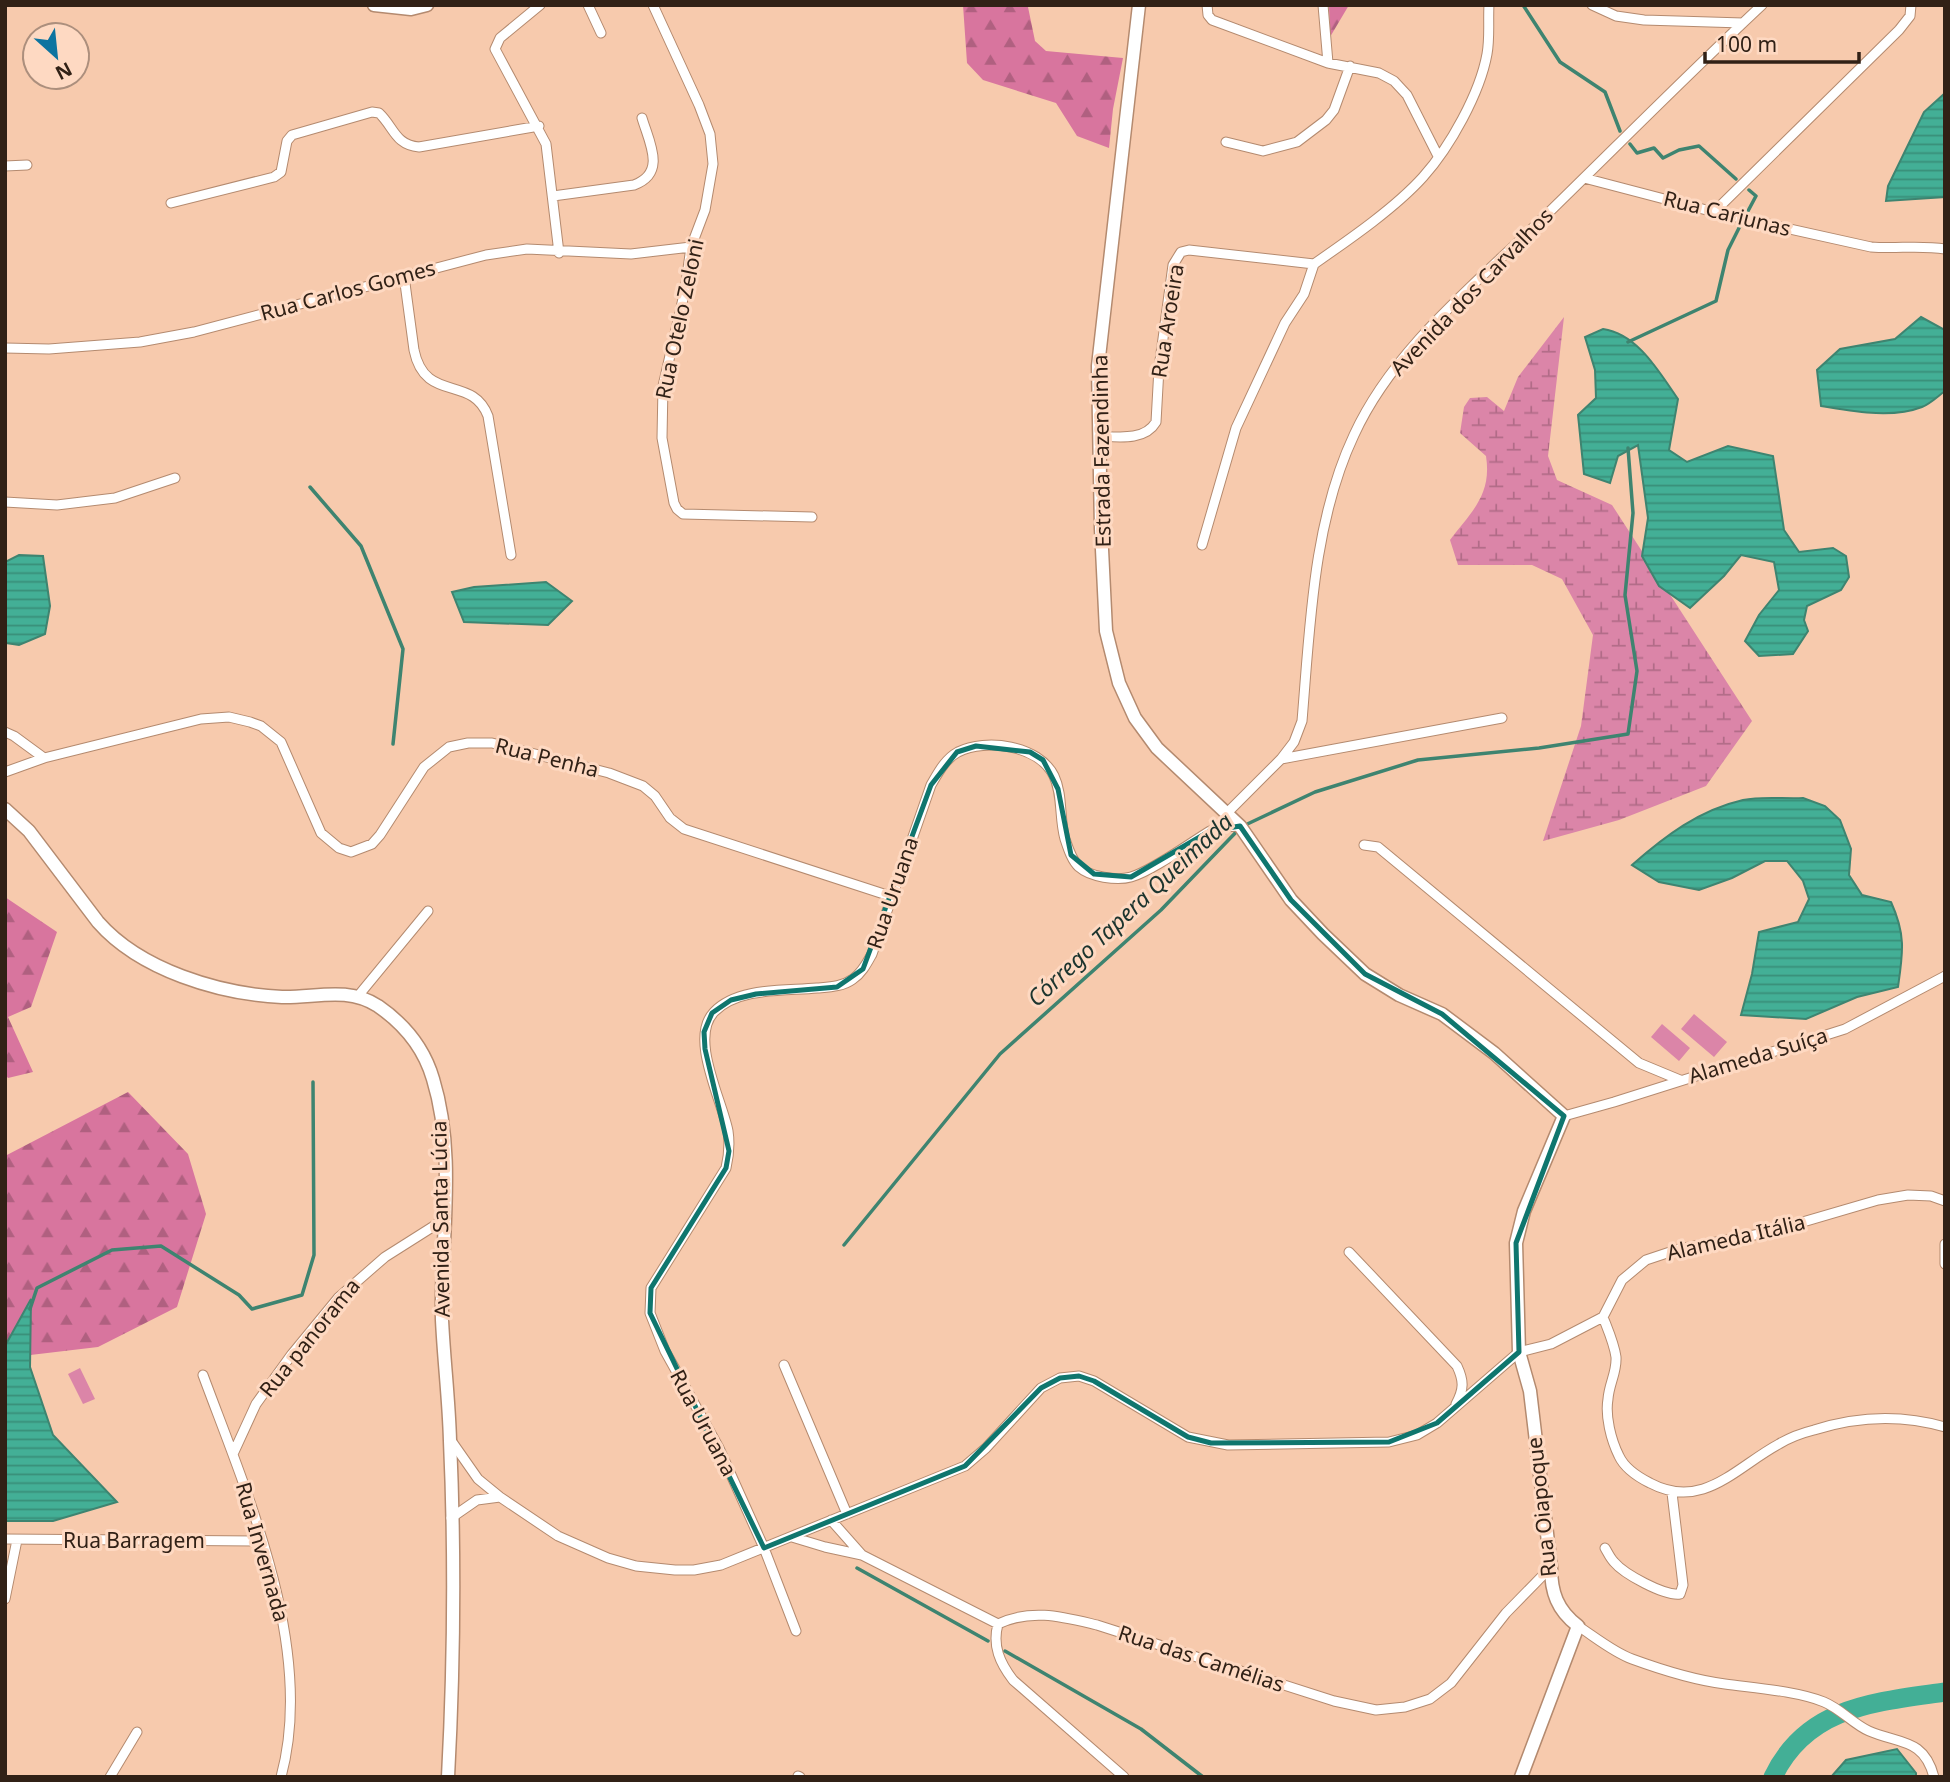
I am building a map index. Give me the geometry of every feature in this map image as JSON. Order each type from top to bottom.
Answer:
[{"type":"street","points":[[374,5],[411,9],[428,5]]},
{"type":"street","points":[[540,5],[500,38],[495,49],[546,144],[559,253]]},
{"type":"street","points":[[588,5],[601,33]]},
{"type":"street","name":"Rua Otelo Zeloni","points":[[653,5],[699,105],[710,135],[713,163],[705,210],[691,247],[685,290],[663,386],[662,438],[677,509],[683,514],[812,517]]},
{"type":"street","name":"Estrada Fazendinha","points":[[1139,5],[1098,366],[1106,631],[1119,683],[1135,718],[1157,748],[1227,813]]},
{"type":"street","points":[[1207,5],[1208,15],[1212,20],[1328,63],[1379,73],[1394,82],[1408,95],[1438,156]]},
{"type":"street","points":[[1323,5],[1328,63]]},
{"type":"street","points":[[1202,545],[1236,428],[1285,323],[1304,294],[1314,264],[1395,202],[1423,177],[1438,156],[1467,108],[1481,76],[1488,52],[1489,5]]},
{"type":"street","points":[[1592,5],[1616,16],[1644,20],[1743,23]]},
{"type":"street","name":"Avenida dos Carvalhos","points":[[1227,813],[1281,759],[1294,742],[1302,721],[1322,541],[1335,488],[1354,435],[1377,393],[1404,358],[1451,308],[1762,5]]},
{"type":"street","points":[[1714,212],[1899,30],[1910,16],[1912,5]]},
{"type":"street","points":[[1226,142],[1263,151],[1297,142],[1326,120],[1334,110],[1350,66]]},
{"type":"street","points":[[171,203],[274,177],[281,172],[287,141],[292,135],[372,112],[379,113],[401,142],[419,147],[539,127]]},
{"type":"street","points":[[553,196],[634,185],[646,180],[652,172],[653,157],[642,118]]},
{"type":"street","points":[[5,166],[27,165]]},
{"type":"street","name":"Rua Cariunas","points":[[1584,178],[1714,212],[1871,247],[1896,249],[1923,245],[1945,249]]},
{"type":"street","name":"Rua Carlos Gomes","points":[[5,348],[49,349],[140,342],[194,332],[499,253],[527,249],[559,253],[631,254],[691,247]]},
{"type":"street","name":"Rua Aroeira","points":[[1099,436],[1127,437],[1145,433],[1152,429],[1156,422],[1159,368],[1173,265],[1181,252],[1189,250],[1314,264]]},
{"type":"street","points":[[404,276],[414,349],[422,371],[431,382],[474,396],[484,405],[511,555]]},
{"type":"street","points":[[5,502],[57,505],[115,498],[175,478]]},
{"type":"street","name":"Rua Penha","points":[[5,772],[44,758],[201,719],[229,717],[261,726],[281,742],[321,833],[339,848],[351,852],[372,844],[380,835],[424,767],[434,757],[449,747],[468,743],[492,743],[609,774],[643,786],[655,796],[670,818],[684,829],[893,897]]},
{"type":"street","points":[[1281,759],[1502,718]]},
{"type":"street","points":[[5,732],[44,758]]},
{"type":"street","name":"Rua Uruana","points":[[764,1548],[719,1448],[656,1332],[650,1313],[651,1288],[726,1168],[730,1151],[728,1131],[705,1049],[704,1032],[712,1013],[731,1000],[756,994],[837,986],[853,980],[872,954],[932,785],[943,765],[957,752],[976,746],[997,746],[1030,752],[1044,760],[1058,789],[1064,837],[1070,855],[1079,868],[1094,874],[1114,878],[1130,877],[1210,831],[1223,827],[1242,829]]},
{"type":"street","name":"Avenida Santa Lúcia","points":[[5,809],[29,831],[110,936],[144,959],[200,982],[246,994],[284,997],[341,993],[358,996],[378,1007],[407,1030],[420,1048],[438,1100],[444,1140],[442,1319],[450,1439],[451,1518],[452,1706],[448,1777]]},
{"type":"street","points":[[1227,813],[1242,829],[1291,900],[1322,934],[1366,974],[1399,995],[1441,1014],[1494,1053],[1564,1116]]},
{"type":"street","points":[[1364,845],[1378,847],[1639,1063],[1680,1080]]},
{"type":"street","points":[[358,996],[428,911]]},
{"type":"street","name":"Alameda Suíça","points":[[1564,1116],[1846,1028],[1945,976]]},
{"type":"street","name":"Rua Oiapoque","points":[[1564,1116],[1524,1211],[1516,1243],[1519,1352],[1530,1391],[1551,1567],[1551,1587],[1557,1604],[1566,1617],[1629,1658],[1688,1677],[1804,1696],[1825,1703],[1864,1728],[1918,1748],[1927,1757],[1934,1777]]},
{"type":"street","name":"Alameda Itália","points":[[1603,1317],[1622,1280],[1646,1260],[1679,1249],[1776,1230],[1878,1200],[1908,1195],[1931,1196],[1945,1201]]},
{"type":"street","name":"Rua panorama","points":[[233,1454],[256,1404],[292,1354],[338,1298],[362,1274],[385,1257],[445,1219]]},
{"type":"street","points":[[1945,1244],[1945,1264]]},
{"type":"street","points":[[1349,1252],[1457,1366],[1463,1378],[1463,1387],[1453,1408]]},
{"type":"street","points":[[450,1439],[478,1479],[558,1536],[608,1558],[636,1566],[694,1570],[721,1565],[965,1466],[1041,1388],[1060,1378],[1079,1376],[1094,1381],[1188,1437],[1228,1445],[1389,1442],[1417,1434],[1437,1423],[1519,1352],[1551,1344],[1603,1317],[1616,1360],[1608,1398],[1608,1417],[1619,1456],[1626,1467],[1638,1477],[1672,1493],[1694,1491],[1725,1480],[1779,1443],[1813,1430],[1847,1422],[1892,1417],[1945,1427]]},
{"type":"street","points":[[784,1365],[847,1514]]},
{"type":"street","name":"Rua Invernada","points":[[203,1375],[233,1454],[278,1596],[287,1648],[288,1741],[281,1777]]},
{"type":"street","points":[[1605,1548],[1612,1561],[1632,1576],[1672,1594],[1680,1594],[1683,1585],[1672,1493]]},
{"type":"street","points":[[451,1518],[477,1500],[500,1497]]},
{"type":"street","points":[[831,1520],[862,1555]]},
{"type":"street","points":[[792,1537],[862,1555],[999,1624],[995,1637],[997,1650],[1002,1666],[1013,1680],[1124,1777]]},
{"type":"street","name":"Rua Barragem","points":[[5,1539],[262,1541]]},
{"type":"street","points":[[5,1599],[17,1540]]},
{"type":"street","points":[[764,1548],[796,1631]]},
{"type":"street","name":"Rua das Camélias","points":[[999,1624],[1011,1618],[1035,1614],[1060,1616],[1097,1625],[1334,1701],[1376,1710],[1395,1709],[1430,1699],[1451,1683],[1506,1613],[1551,1567]]},
{"type":"street","points":[[1521,1777],[1578,1626]]},
{"type":"street","points":[[110,1777],[137,1732]]},
{"type":"highlighted area","points":[[976,746],[1030,752],[1043,760],[1058,789],[1071,855],[1094,874],[1131,877],[1210,831],[1240,826],[1291,900],[1365,974],[1442,1014],[1564,1116],[1516,1243],[1519,1352],[1437,1423],[1389,1442],[1211,1443],[1188,1437],[1094,1381],[1079,1376],[1060,1378],[1041,1388],[965,1466],[764,1548],[650,1313],[651,1288],[726,1168],[729,1151],[705,1049],[704,1032],[712,1013],[731,1000],[756,994],[837,987],[863,969],[931,785],[957,752]]},
{"type":"green space","points":[[963,5],[1028,7],[1035,41],[1046,51],[1123,58],[1109,148],[1077,136],[1056,103],[983,80],[967,63]]},
{"type":"green space","points":[[1329,5],[1349,5],[1330,37]]},
{"type":"green space","points":[[1564,317],[1548,456],[1557,480],[1612,505],[1752,721],[1706,786],[1619,820],[1543,841],[1581,726],[1593,635],[1562,579],[1532,565],[1458,565],[1450,540],[1473,511],[1486,481],[1486,456],[1460,433],[1464,407],[1470,398],[1487,397],[1504,411],[1518,377]]},
{"type":"green space","points":[[5,897],[57,932],[31,1007],[8,1017],[33,1072],[8,1078],[5,1074]]},
{"type":"green space","points":[[1694,1014],[1727,1042],[1714,1057],[1681,1029]]},
{"type":"green space","points":[[1662,1024],[1690,1048],[1679,1061],[1651,1037]]},
{"type":"green space","points":[[128,1092],[188,1154],[206,1214],[177,1307],[98,1347],[5,1358],[5,1156]]},
{"type":"green space","points":[[80,1368],[95,1399],[83,1404],[68,1374]]},
{"type":"water","points":[[1945,93],[1945,197],[1886,201],[1888,186],[1924,112]]},
{"type":"water","points":[[1921,317],[1945,330],[1945,391],[1925,406],[1898,413],[1872,413],[1821,406],[1817,370],[1840,349],[1895,339]]},
{"type":"water","points":[[1603,329],[1627,338],[1637,346],[1678,399],[1669,450],[1687,462],[1728,446],[1773,456],[1784,530],[1799,552],[1833,548],[1846,556],[1849,577],[1841,590],[1807,606],[1804,620],[1808,631],[1793,654],[1759,656],[1745,641],[1759,615],[1779,590],[1774,562],[1741,555],[1724,576],[1690,608],[1659,586],[1642,556],[1648,518],[1638,445],[1618,456],[1610,483],[1584,474],[1578,415],[1596,398],[1595,370],[1585,337]]},
{"type":"water","points":[[19,555],[43,556],[50,606],[45,634],[19,645],[5,643],[5,562]]},
{"type":"water","points":[[546,582],[572,601],[548,625],[464,622],[452,592],[474,587]]},
{"type":"water","points":[[1803,798],[1825,806],[1840,820],[1851,849],[1849,875],[1862,895],[1891,902],[1899,924],[1902,944],[1898,987],[1857,997],[1806,1019],[1741,1015],[1759,932],[1798,922],[1809,899],[1803,881],[1787,861],[1765,861],[1732,878],[1699,890],[1659,882],[1632,865],[1670,834],[1697,817],[1727,804],[1750,799]]},
{"type":"water","points":[[31,1299],[30,1367],[53,1435],[117,1502],[53,1521],[6,1521],[5,1346]]},
{"type":"water","points":[[1897,1749],[1916,1773],[1916,1777],[1831,1777],[1846,1760]]},
{"type":"waterway","name":"Córrego Tapera Queimada","points":[[1523,5],[1560,62],[1605,92],[1620,131]]},
{"type":"waterway","name":"Córrego Tapera Queimada","points":[[1630,144],[1637,153],[1654,148],[1663,158],[1679,150],[1699,146],[1736,179]]},
{"type":"waterway","name":"Córrego Tapera Queimada","points":[[1748,211],[1756,196],[1749,190]]},
{"type":"waterway","name":"Córrego Tapera Queimada","points":[[1628,342],[1716,301],[1728,250],[1740,226]]},
{"type":"waterway","name":"Córrego Tapera Queimada","points":[[844,1245],[1000,1054],[1161,910],[1241,827],[1315,792],[1418,760],[1539,748],[1628,734],[1637,671],[1625,595],[1633,513],[1628,448]]},
{"type":"waterway","points":[[310,487],[361,546],[403,649],[393,744]]},
{"type":"waterway","points":[[30,1309],[37,1288],[112,1250],[161,1246],[239,1295],[252,1309],[302,1295],[314,1255],[313,1082]]},
{"type":"waterway","points":[[857,1568],[988,1641]]},
{"type":"waterway","points":[[1005,1651],[1141,1729],[1203,1777]]},
{"type":"waterway","points":[[1773,1777],[1787,1753],[1805,1735],[1824,1722],[1869,1705],[1945,1692]]}]
